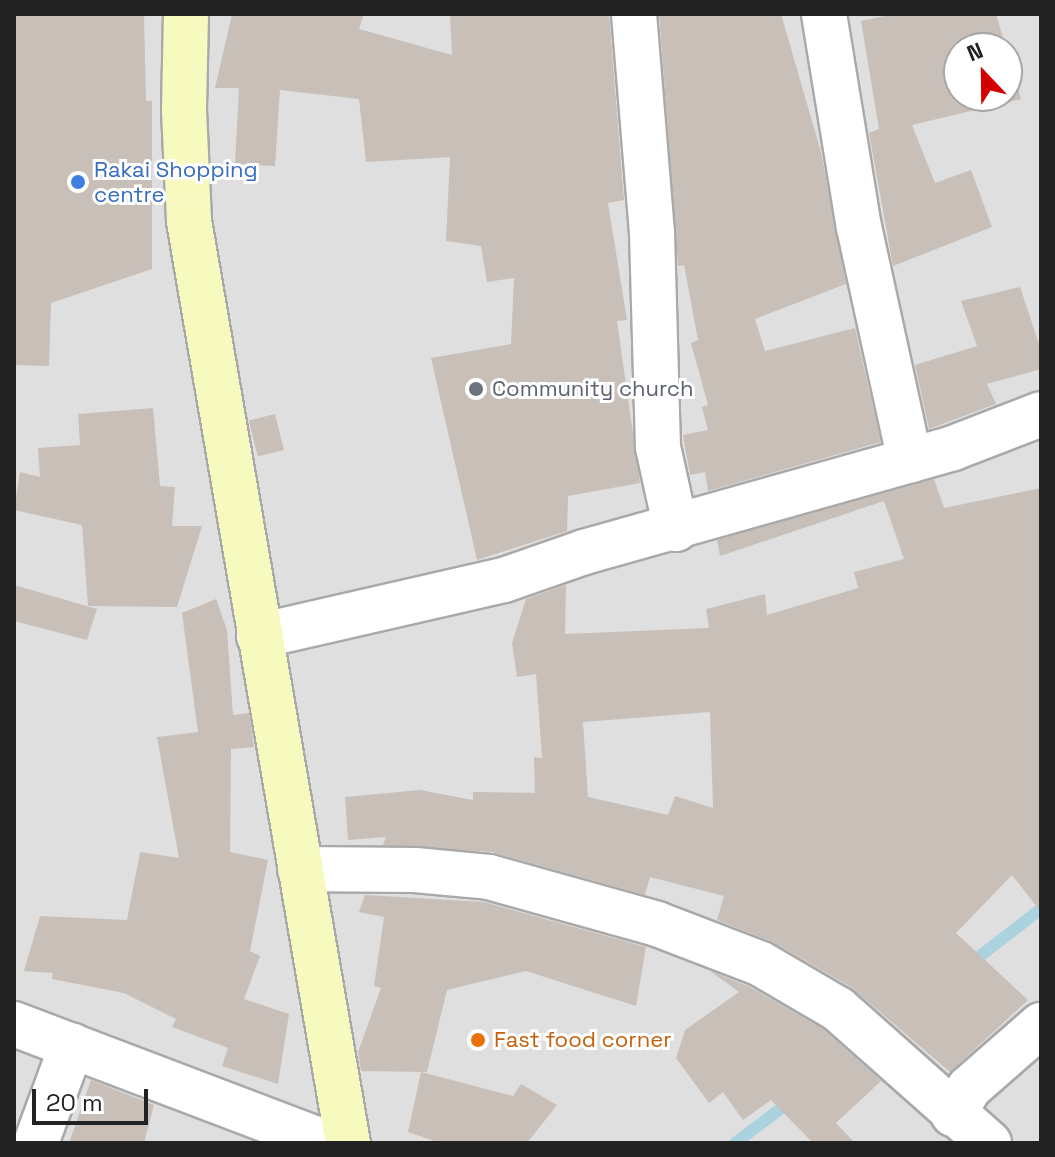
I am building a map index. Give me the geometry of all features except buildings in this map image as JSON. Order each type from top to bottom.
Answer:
[{"type":"street","points":[[186,14],[189,221],[348,1143]]},
{"type":"street","points":[[634,14],[652,233],[658,447],[676,529]]},
{"type":"street","points":[[824,14],[859,227],[910,460]]},
{"type":"street","points":[[259,636],[436,598],[910,460],[1041,414]]},
{"type":"street","points":[[300,869],[415,870],[489,877],[672,930],[761,964],[838,1009],[989,1143]]},
{"type":"street","points":[[14,1024],[327,1143]]},
{"type":"street","points":[[953,1114],[969,1088],[1041,1025]]},
{"type":"street","points":[[36,1143],[72,1045]]},
{"type":"shaded area","points":[[14,14],[1041,14],[1041,1143],[14,1143]]},
{"type":"waterway","points":[[967,966],[1041,909]]},
{"type":"waterway","points":[[735,1143],[791,1101]]},
{"type":"place","name":"Rakai Shopping centre","points":[[78,182]]},
{"type":"place","name":"Community church","points":[[476,389]]},
{"type":"place","name":"Fast food corner","points":[[478,1040]]}]
